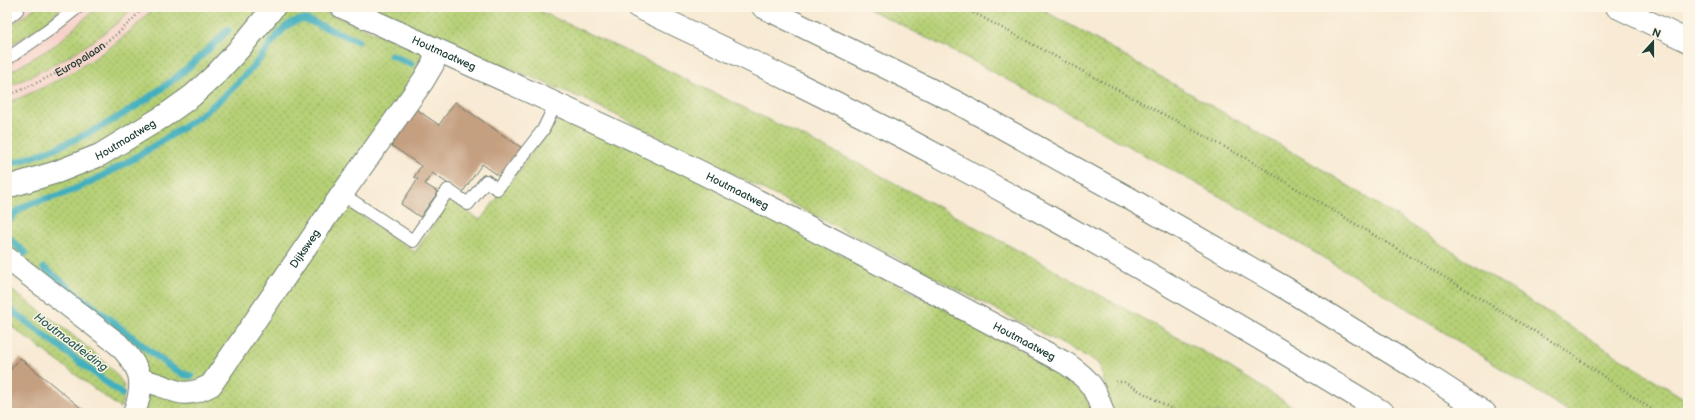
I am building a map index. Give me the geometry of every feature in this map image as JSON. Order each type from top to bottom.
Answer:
[{"type":"main road","points":[[7,12],[13,7]]},
{"type":"main road","name":"Houtmaatweg","points":[[7,187],[57,172],[100,155],[164,116],[192,96],[216,74],[241,47],[274,7]]},
{"type":"main road","name":"Houtmaatweg","points":[[342,7],[556,103],[677,160],[854,249],[1067,364],[1092,385],[1098,395],[1103,413]]},
{"type":"main road","points":[[638,7],[828,98],[943,158],[1137,265],[1384,413]]},
{"type":"main road","points":[[763,7],[956,102],[1120,194],[1287,289],[1430,376],[1485,413]]},
{"type":"main road","points":[[1617,7],[1688,41]]},
{"type":"main road","name":"Dijksweg","points":[[141,380],[153,382],[171,390],[188,394],[211,385],[342,194],[423,81],[433,64],[436,50]]},
{"type":"main road","points":[[7,258],[118,344],[130,357],[138,370],[141,380],[140,396],[134,413]]},
{"type":"lane","points":[[7,59],[50,30],[78,7]]},
{"type":"lane","points":[[342,194],[413,241],[448,190],[468,204],[486,180],[497,189],[543,130],[556,103]]},
{"type":"path","name":"Europalaan","points":[[7,96],[49,76],[100,46],[122,29],[143,7]]},
{"type":"path","points":[[963,7],[1249,160],[1561,347],[1657,413]]},
{"type":"path","points":[[1092,385],[1124,382],[1179,413]]},
{"type":"shaded area","points":[[7,7],[153,7],[128,34],[72,72],[27,95],[7,103]]},
{"type":"green space","points":[[36,7],[62,7],[42,26],[7,47],[7,29]]},
{"type":"green space","points":[[97,7],[133,7],[107,31],[74,53],[57,63],[7,87],[7,74],[57,44]]},
{"type":"green space","points":[[154,7],[261,7],[213,66],[127,130],[56,163],[7,177],[7,103],[27,95],[67,75],[105,51],[123,37]]},
{"type":"green space","points":[[312,7],[422,52],[415,78],[334,197],[415,252],[450,200],[480,220],[562,115],[691,175],[1069,375],[1081,388],[1093,413],[142,413],[153,382],[7,250],[7,197],[119,152],[277,16],[287,8]]},
{"type":"green space","points":[[363,7],[531,7],[663,68],[867,168],[1215,358],[1303,413],[1112,413],[1099,363],[832,224],[586,100]]},
{"type":"green space","points":[[865,7],[1047,7],[1046,12],[1325,171],[1688,401],[1688,413],[1571,413],[1376,289],[1230,202],[977,63]]},
{"type":"green space","points":[[7,287],[53,320],[106,364],[118,377],[124,387],[124,395],[120,408],[7,323]]},
{"type":"building","points":[[455,102],[522,148],[502,178],[482,164],[462,193],[432,173],[425,184],[438,192],[420,217],[401,204],[418,179],[414,177],[421,166],[385,141],[410,105],[439,125]]},
{"type":"building","points":[[20,358],[87,413],[7,413],[7,374]]},
{"type":"waterway","points":[[7,225],[11,218],[23,207],[63,194],[95,180],[141,154],[195,119],[214,105],[240,81],[279,33],[291,23],[299,20],[307,20],[358,41]]},
{"type":"waterway","points":[[7,165],[69,142],[99,128],[126,112],[179,75],[228,30]]},
{"type":"waterway","points":[[391,55],[411,64]]},
{"type":"waterway","points":[[7,233],[12,241],[25,253]]},
{"type":"waterway","points":[[44,268],[169,366],[183,374],[191,376]]},
{"type":"waterway","name":"Houtmaatleiding","points":[[7,307],[122,394]]}]
